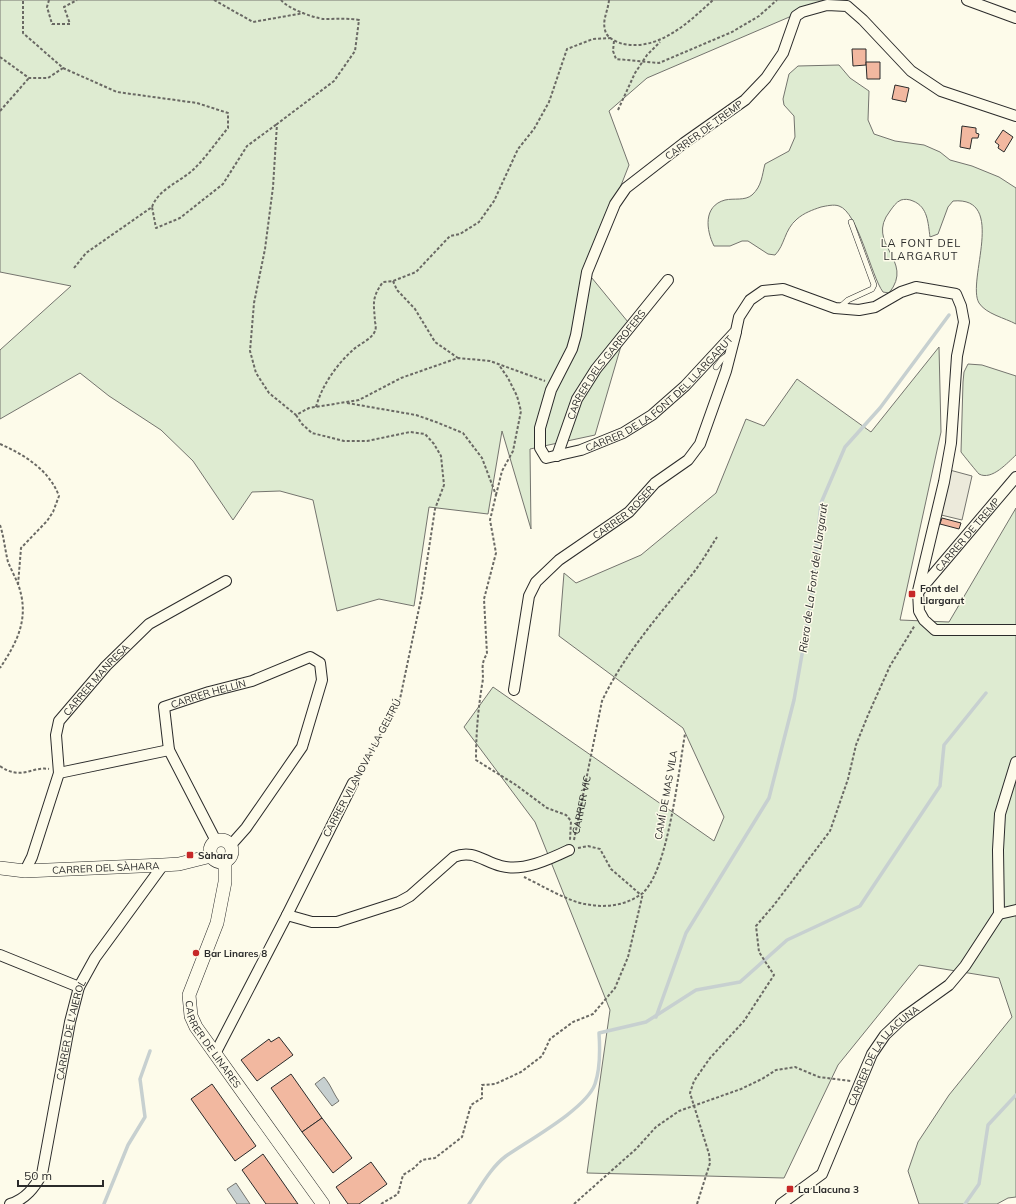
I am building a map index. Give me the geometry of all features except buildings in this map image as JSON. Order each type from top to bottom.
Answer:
[{"type":"street","points":[[967,0],[1016,18]]},
{"type":"street","name":"CARRER DE TREMP","points":[[546,458],[540,448],[540,428],[554,385],[572,349],[576,335],[587,272],[615,204],[626,188],[684,143],[745,100],[766,78],[783,53],[796,16],[802,12],[827,5],[847,6],[863,20],[911,70],[941,91],[1016,116]]},
{"type":"street","name":"CARRER DELS GARROFERS","points":[[557,456],[577,399],[596,369],[668,280]]},
{"type":"street","name":"CARRER DE LA FONT DEL LLARGARUT","points":[[546,458],[581,450],[623,433],[652,415],[685,386],[736,331],[739,317],[750,300],[763,291],[783,289],[840,308],[859,310],[875,307],[901,292],[916,287],[956,294],[961,306],[964,322],[956,356],[950,443],[944,482],[918,591],[919,611],[921,615]]},
{"type":"street","name":"CARRER ROSER","points":[[514,690],[530,596],[536,582],[559,560],[629,512],[654,483],[688,460],[700,444],[726,371],[736,331]]},
{"type":"street","name":"CARRER DE TREMP","points":[[918,591],[1016,477]]},
{"type":"street","name":"CARRER MANRESA","points":[[24,870],[32,857],[59,773],[56,735],[59,721],[106,666],[149,624],[226,582]]},
{"type":"street","points":[[921,615],[935,630],[1016,630]]},
{"type":"street","name":"CARRER HELLÍN","points":[[216,841],[169,750],[164,707],[209,692],[252,681],[310,657],[320,663],[322,680],[302,747],[246,828],[230,846]]},
{"type":"street","points":[[59,773],[169,750]]},
{"type":"street","points":[[1016,762],[1000,814],[998,850],[999,914],[1016,910]]},
{"type":"street","name":"CARRER VILANOVA I LA GELTRÚ","points":[[216,1052],[287,915],[353,782]]},
{"type":"street","points":[[216,841],[225,841],[230,846],[231,854],[225,861],[216,861],[211,856],[210,847],[216,841]]},
{"type":"street","points":[[287,915],[312,922],[337,922],[399,902],[410,896],[454,858],[460,855],[474,854],[501,866],[516,867],[544,861],[569,850]]},
{"type":"street","name":"CARRER DEL SÀHARA","points":[[0,868],[24,870],[163,865],[179,864],[211,856]]},
{"type":"street","name":"CARRER DE LINARES","points":[[225,861],[225,882],[217,923],[189,999],[191,1016],[196,1027],[216,1052],[323,1204]]},
{"type":"street","name":"CARRER DE L'AIEROL","points":[[10,1204],[18,1202],[34,1189],[42,1174],[70,1022],[78,987],[95,958],[163,865]]},
{"type":"street","name":"CARRER DE LA LLACUNA","points":[[781,1204],[822,1174],[872,1054],[885,1035],[903,1018],[949,985],[965,966],[999,914]]},
{"type":"street","points":[[0,955],[78,987]]},
{"type":"lane","points":[[840,308],[848,300],[872,289],[874,285],[851,222]]},
{"type":"lane","points":[[716,367],[722,359],[730,354]]},
{"type":"path","points":[[23,0],[23,33],[63,68],[117,92],[197,103],[228,113],[228,128],[195,168],[183,179],[156,198],[152,207],[86,254],[74,268]]},
{"type":"path","points":[[49,0],[47,7],[52,24],[70,24],[64,7],[77,0]]},
{"type":"path","points":[[214,0],[253,22],[306,13]]},
{"type":"path","points":[[152,207],[156,228],[180,218],[223,184],[247,146],[334,81],[355,51],[359,20],[346,18],[322,19],[286,6],[282,0]]},
{"type":"path","points":[[609,0],[604,21],[607,34],[614,41],[636,46],[660,41]]},
{"type":"path","points":[[618,110],[635,73],[644,62],[647,55],[660,41],[694,18],[713,0]]},
{"type":"path","points":[[614,41],[613,51],[616,59],[627,61],[640,60],[644,62],[659,63],[732,32],[759,16],[777,0]]},
{"type":"path","points":[[316,407],[319,395],[336,369],[353,350],[371,337],[376,330],[373,300],[376,292],[383,282],[393,282],[416,272],[450,236],[460,234],[479,222],[492,205],[518,149],[534,129],[549,102],[567,49],[593,39],[611,38]]},
{"type":"path","points":[[0,57],[30,78],[48,78],[63,68]]},
{"type":"path","points":[[0,111],[30,78]]},
{"type":"path","name":"CARRER VILANOVA I LA GELTRÚ","points":[[277,124],[273,187],[265,249],[254,303],[250,351],[256,373],[269,393],[296,415],[302,424],[312,433],[344,442],[367,441],[410,432],[425,434],[434,444],[441,456],[444,485],[435,509],[422,594],[400,699],[353,782]]},
{"type":"path","points":[[393,282],[397,290],[415,309],[435,342],[458,358]]},
{"type":"path","points":[[296,415],[316,407],[359,400],[401,378],[458,358],[490,361],[554,385]]},
{"type":"path","points":[[499,364],[517,396],[521,411],[513,451],[502,471],[490,520],[496,552],[484,599],[487,654],[482,662],[483,683],[476,732],[476,760],[516,785],[547,808],[566,815],[571,822],[569,850],[588,846],[600,849],[611,869],[642,894]]},
{"type":"path","points":[[344,402],[416,415],[463,433],[482,458],[496,495]]},
{"type":"path","points":[[0,444],[16,451],[30,460],[54,483],[59,496],[47,521],[21,548],[18,585]]},
{"type":"path","points":[[0,525],[8,562],[18,585],[24,606],[23,623],[12,650],[0,668]]},
{"type":"path","name":"CARRER VIC","points":[[569,850],[573,843],[602,701],[610,685],[662,610],[691,576],[718,537]]},
{"type":"path","points":[[697,1204],[710,1163],[709,1154],[690,1093],[694,1081],[702,1068],[744,1021],[774,974],[758,952],[756,926],[774,905],[830,831],[848,779],[856,745],[868,715],[890,666],[921,615]]},
{"type":"path","name":"CAMÍ DE MAS VILA","points":[[642,894],[652,880],[667,841],[684,734]]},
{"type":"path","points":[[0,766],[23,774],[47,768],[59,773]]},
{"type":"path","points":[[521,876],[585,904],[617,906],[642,894]]},
{"type":"path","points":[[381,1204],[398,1194],[403,1175],[414,1168],[422,1160],[436,1158],[462,1137],[471,1105],[482,1098],[482,1085],[495,1084],[521,1072],[542,1056],[550,1039],[573,1022],[593,1014],[615,988],[628,957],[642,894]]},
{"type":"path","points":[[574,1204],[636,1149],[656,1127],[679,1111],[741,1089],[762,1079],[776,1070],[795,1068],[819,1077],[860,1082]]},
{"type":"green space","points":[[0,0],[829,0],[647,78],[609,111],[629,165],[587,272],[628,322],[595,435],[530,449],[531,529],[502,431],[488,514],[429,507],[414,606],[379,599],[337,611],[313,500],[280,491],[252,492],[233,520],[193,461],[161,430],[109,396],[80,373],[0,419],[0,350],[71,286],[0,272]]},
{"type":"green space","points":[[839,65],[850,78],[869,91],[868,120],[874,134],[895,141],[924,145],[940,152],[950,160],[972,166],[999,177],[1016,188],[1016,324],[991,313],[979,303],[976,292],[982,242],[982,225],[978,212],[969,203],[953,201],[948,207],[938,234],[930,237],[929,226],[922,207],[911,200],[905,199],[899,201],[895,205],[884,223],[883,233],[885,243],[897,271],[896,281],[889,293],[883,292],[878,284],[852,220],[846,211],[837,205],[821,207],[802,215],[797,219],[789,228],[781,247],[775,255],[768,254],[748,241],[742,241],[730,246],[714,246],[708,226],[708,219],[713,207],[725,200],[743,199],[752,195],[760,184],[765,164],[789,151],[795,137],[794,116],[784,105],[783,99],[789,74],[798,66]]},
{"type":"green space","points":[[939,347],[941,432],[900,620],[949,622],[1016,508],[1016,1197],[1008,1198],[997,1204],[919,1204],[908,1171],[918,1142],[949,1095],[1012,1017],[999,978],[919,965],[838,1065],[784,1178],[587,1173],[610,1010],[535,822],[464,727],[493,687],[714,841],[724,817],[683,728],[559,636],[564,573],[576,583],[641,555],[716,493],[746,419],[764,426],[797,379],[871,432]]},
{"type":"green space","points":[[968,364],[982,365],[1016,376],[1016,455],[999,470],[989,475],[979,474],[961,452],[963,382],[964,372]]},
{"type":"shaded area","points":[[946,469],[972,476],[962,520],[937,514]]},
{"type":"shaded area","points":[[324,1077],[339,1101],[332,1106],[315,1084]]},
{"type":"shaded area","points":[[236,1183],[250,1204],[237,1204],[227,1189]]},
{"type":"waterway","name":"Riera de La Font del Llargarut","points":[[656,1017],[686,933],[769,798],[794,700],[811,603],[821,503],[845,447],[880,408],[949,315]]},
{"type":"waterway","name":"Riera de La Font del Llargarut","points":[[469,1204],[486,1178],[500,1161],[569,1114],[590,1094],[595,1084],[599,1066],[599,1033],[646,1022],[696,990],[740,982],[787,940],[860,906],[940,786],[944,745],[986,693]]},
{"type":"waterway","points":[[104,1204],[128,1145],[145,1117],[140,1079],[150,1051]]},
{"type":"waterway","points":[[965,1204],[979,1184],[988,1125],[1016,1095]]},
{"type":"place","name":"Font del Llargarut","points":[[912,594]]},
{"type":"place","name":"Sàhara","points":[[190,855]]},
{"type":"place","name":"Bar Linares 8","points":[[196,953]]},
{"type":"place","name":"La Llacuna 3","points":[[790,1189]]},
{"type":"district","name":"LA FONT DEL LLARGARUT","points":[[921,249]]}]
